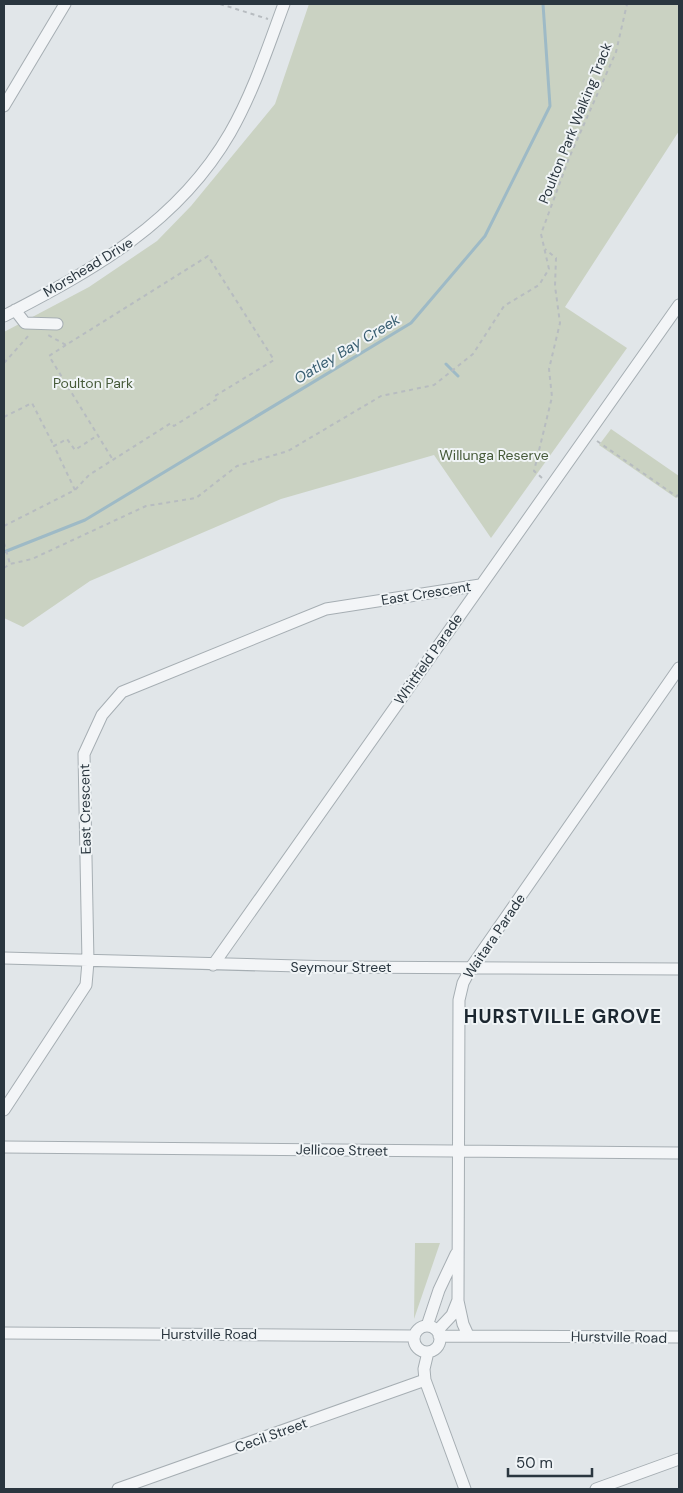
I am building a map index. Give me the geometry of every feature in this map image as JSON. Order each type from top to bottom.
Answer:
[{"type":"street","points":[[4,106],[65,4]]},
{"type":"street","name":"Morshead Drive","points":[[4,316],[117,253],[143,232],[194,183],[230,132],[250,92],[284,4]]},
{"type":"street","name":"Whitfield Parade","points":[[213,965],[679,305]]},
{"type":"street","points":[[15,310],[24,323],[57,324]]},
{"type":"street","name":"East Crescent","points":[[4,1110],[86,985],[88,962],[84,754],[102,716],[122,692],[326,609],[480,585]]},
{"type":"street","name":"Waitara Parade","points":[[468,1335],[463,1324],[458,1300],[457,1252],[460,1000],[463,983],[472,966],[679,668]]},
{"type":"street","name":"Seymour Street","points":[[4,958],[213,965],[679,968]]},
{"type":"street","name":"Jellicoe Street","points":[[4,1147],[679,1153]]},
{"type":"street","name":"Waitara Parade","points":[[434,1331],[439,1290],[457,1252]]},
{"type":"street","points":[[428,1352],[417,1347],[414,1336],[419,1329],[434,1331],[452,1315],[458,1300]]},
{"type":"street","points":[[434,1331],[438,1344],[428,1352],[424,1369],[425,1380],[465,1489]]},
{"type":"street","name":"Hurstville Road","points":[[434,1331],[468,1335],[679,1337]]},
{"type":"street","name":"Hurstville Road","points":[[4,1333],[414,1336]]},
{"type":"street","name":"Cecil Street","points":[[118,1489],[425,1380]]},
{"type":"street","points":[[596,1489],[679,1460]]},
{"type":"path","points":[[220,4],[277,22]]},
{"type":"path","name":"Poulton Park Walking Track","points":[[4,568],[10,564],[32,559],[146,506],[196,498],[237,466],[288,451],[381,396],[434,385],[473,354],[504,306],[539,285],[549,269],[541,234],[569,158],[616,52],[627,4]]},
{"type":"path","name":"Poulton Park Walking Track","points":[[542,478],[534,471],[552,397],[549,369],[560,323],[555,286],[556,258],[545,249]]},
{"type":"path","points":[[4,526],[76,490],[89,475],[113,460],[172,423],[174,426],[217,399],[215,396],[274,360],[208,256],[49,356],[113,460]]},
{"type":"path","points":[[37,323],[40,330],[66,345]]},
{"type":"path","points":[[4,363],[28,338],[37,323]]},
{"type":"path","points":[[4,417],[32,404],[76,490]]},
{"type":"path","points":[[588,435],[676,496],[679,495]]},
{"type":"path","points":[[54,446],[67,439],[75,450],[98,436]]},
{"type":"path","points":[[4,543],[10,564]]},
{"type":"green space","points":[[309,4],[679,4],[679,131],[565,307],[627,348],[491,538],[434,455],[281,499],[90,581],[23,627],[4,618],[4,332],[89,287],[157,241],[191,206],[275,104]]},
{"type":"green space","points":[[611,429],[679,476],[679,497],[676,498],[599,445]]},
{"type":"green space","points":[[415,1243],[440,1243],[414,1319]]},
{"type":"waterway","name":"Oatley Bay Creek","points":[[4,552],[85,520],[411,323],[485,236],[550,106],[543,4]]},
{"type":"waterway","points":[[446,364],[458,376]]},
{"type":"district","name":"HURSTVILLE GROVE","points":[[563,1016]]},
{"type":"park label","name":"Poulton Park","points":[[93,383]]},
{"type":"park label","name":"Willunga Reserve","points":[[494,455]]}]
